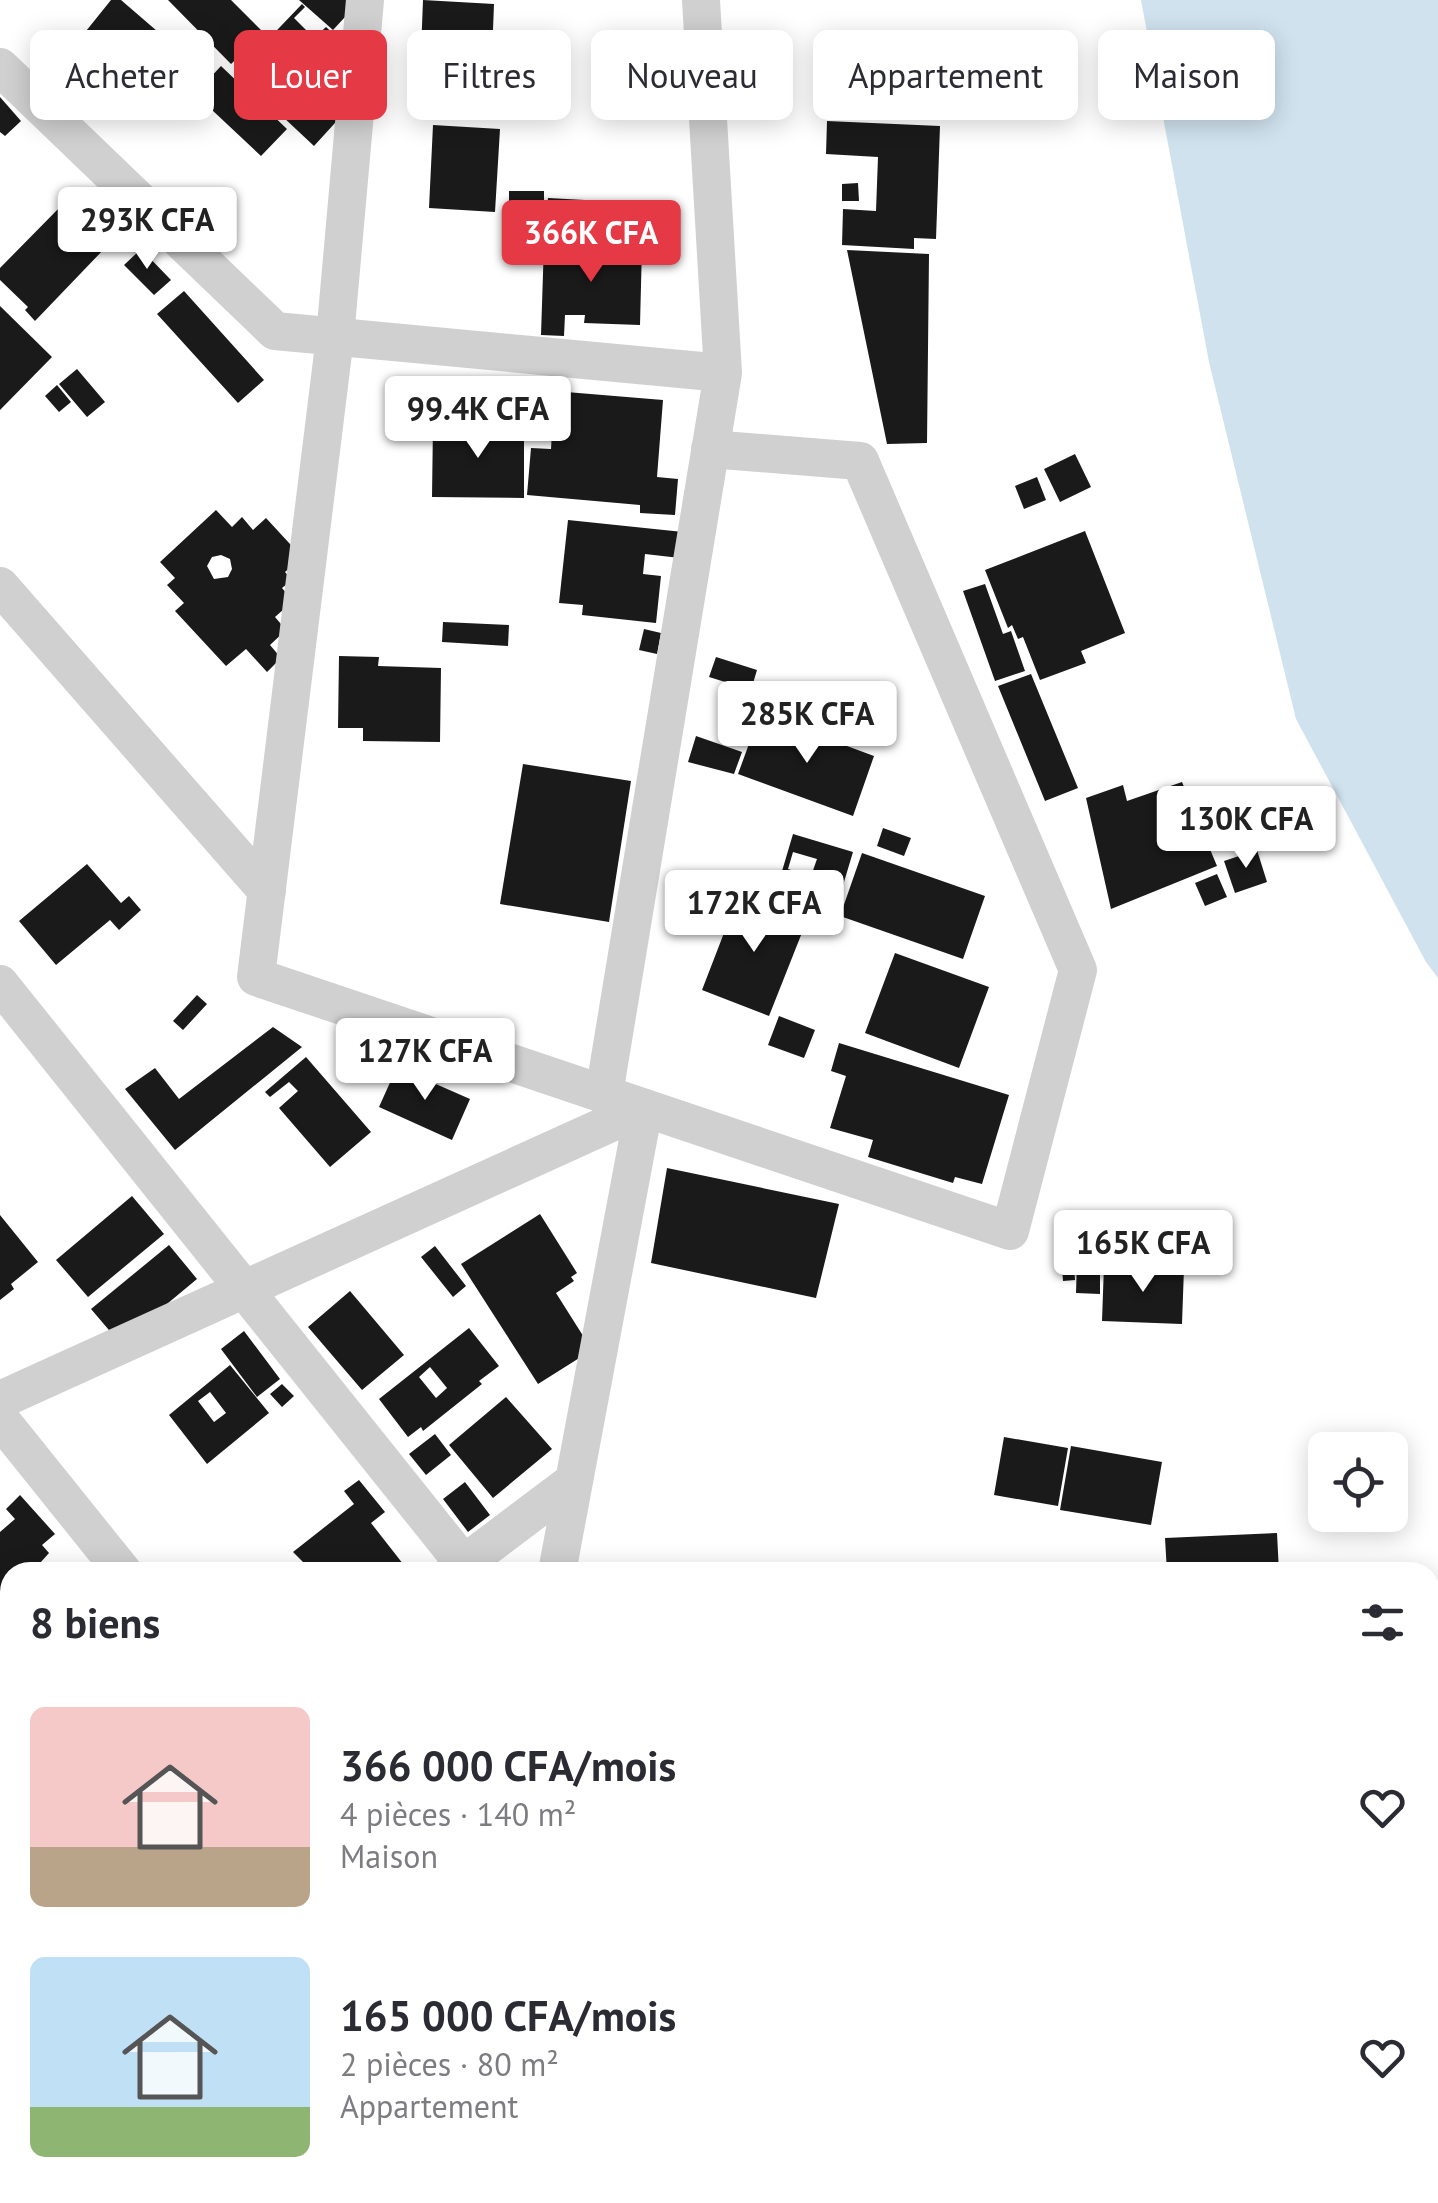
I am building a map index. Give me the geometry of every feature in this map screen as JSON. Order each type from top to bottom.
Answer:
[{"type":"street","points":[[365,0],[336,336],[256,977],[1010,1231],[1078,970],[860,461],[710,449]]},
{"type":"street","points":[[604,1094],[723,373],[701,0]]},
{"type":"street","points":[[0,67],[275,331],[723,373]]},
{"type":"street","points":[[0,586],[267,890]]},
{"type":"street","points":[[0,984],[245,1289],[454,1562]]},
{"type":"street","points":[[0,1400],[644,1108]]},
{"type":"street","points":[[559,1562],[644,1108]]},
{"type":"street","points":[[0,1419],[115,1562]]},
{"type":"street","points":[[467,1562],[574,1481]]},
{"type":"water","points":[[1141,0],[1438,0],[1438,978],[1296,719],[1209,362],[1164,120],[1275,120],[1275,30],[1147,30]]},
{"type":"building","points":[[111,0],[121,0],[156,30],[87,30]]},
{"type":"building","points":[[168,0],[231,0],[261,30],[234,30],[231,64],[214,47],[214,30],[198,30]]},
{"type":"building","points":[[299,0],[352,0],[357,4],[333,30]]},
{"type":"building","points":[[423,0],[494,4],[493,30],[422,30]]},
{"type":"building","points":[[302,4],[305,7],[294,18],[306,30],[277,30]]},
{"type":"building","points":[[221,66],[234,78],[234,120],[278,120],[287,129],[261,156],[214,112],[214,74]]},
{"type":"building","points":[[0,97],[21,121],[5,136],[0,132]]},
{"type":"building","points":[[286,120],[338,120],[314,146]]},
{"type":"building","points":[[827,121],[940,126],[936,239],[914,238],[914,249],[842,245],[843,209],[876,211],[878,157],[826,154]]},
{"type":"building","points":[[433,125],[500,129],[495,212],[429,208]]},
{"type":"building","points":[[858,183],[859,201],[842,201],[842,184]]},
{"type":"building","points":[[509,191],[544,191],[544,218],[509,218]]},
{"type":"building","points":[[548,198],[603,201],[602,224],[596,224],[595,240],[544,236]]},
{"type":"building","points":[[62,205],[105,248],[35,321],[25,310],[28,307],[0,280],[0,268]]},
{"type":"building","points":[[544,243],[642,246],[640,325],[584,323],[585,315],[565,315],[564,336],[541,335]]},
{"type":"building","points":[[141,249],[171,280],[154,295],[124,265]]},
{"type":"building","points":[[847,250],[929,254],[927,443],[887,444]]},
{"type":"building","points":[[184,291],[264,380],[238,403],[157,314]]},
{"type":"building","points":[[0,306],[52,357],[0,410]]},
{"type":"building","points":[[77,369],[105,402],[87,417],[59,384]]},
{"type":"building","points":[[505,381],[532,382],[531,402],[504,401]]},
{"type":"building","points":[[57,385],[71,402],[59,412],[45,396]]},
{"type":"building","points":[[542,390],[663,400],[657,477],[678,479],[675,515],[640,513],[640,505],[527,495],[531,448],[551,449],[552,432],[539,431]]},
{"type":"building","points":[[433,424],[524,425],[524,498],[432,497]]},
{"type":"building","points":[[1075,454],[1091,487],[1060,502],[1044,469]]},
{"type":"building","points":[[1037,477],[1046,500],[1024,509],[1015,486]]},
{"type":"building","points":[[216,510],[232,527],[242,517],[253,530],[266,518],[302,557],[285,572],[292,580],[282,588],[293,601],[275,617],[286,630],[270,645],[281,658],[267,672],[246,649],[226,666],[175,611],[184,603],[167,585],[175,578],[160,562]],"holes":[[[212,557],[230,559],[232,569],[228,577],[214,579],[207,566]]]},
{"type":"building","points":[[568,520],[683,532],[680,558],[645,554],[643,574],[661,576],[656,623],[582,615],[583,605],[559,603]]},
{"type":"building","points":[[1085,531],[1125,633],[1081,651],[1086,663],[1040,680],[1023,637],[1018,639],[1012,625],[1008,628],[985,570]]},
{"type":"building","points":[[985,584],[1003,634],[1011,631],[1025,671],[995,681],[963,591]]},
{"type":"building","points":[[443,622],[509,625],[508,646],[442,642]]},
{"type":"building","points":[[644,629],[661,633],[657,654],[639,650]]},
{"type":"building","points":[[339,656],[379,657],[378,666],[441,668],[440,742],[363,741],[363,728],[338,728]]},
{"type":"building","points":[[716,657],[757,670],[751,690],[709,677]]},
{"type":"building","points":[[1031,674],[1078,788],[1045,801],[998,686]]},
{"type":"building","points":[[757,722],[779,731],[782,722],[874,756],[853,816],[738,774]]},
{"type":"building","points":[[696,736],[742,752],[734,774],[688,762]]},
{"type":"building","points":[[523,764],[631,781],[609,922],[500,904]]},
{"type":"building","points":[[1182,782],[1217,866],[1111,909],[1086,798],[1123,785],[1127,801]]},
{"type":"building","points":[[883,828],[911,838],[904,856],[877,846]]},
{"type":"building","points":[[793,834],[853,852],[832,922],[772,905]],"holes":[[[793,852],[817,859],[811,876],[788,869]]]},
{"type":"building","points":[[1257,850],[1267,882],[1235,893],[1224,861]]},
{"type":"building","points":[[862,853],[985,896],[963,959],[840,916]]},
{"type":"building","points":[[87,864],[121,903],[129,896],[141,910],[119,930],[110,920],[56,965],[19,921]]},
{"type":"building","points":[[1217,874],[1227,897],[1205,906],[1195,883]]},
{"type":"building","points":[[739,894],[807,920],[769,1016],[702,990]]},
{"type":"building","points":[[895,953],[989,987],[959,1068],[865,1033]]},
{"type":"building","points":[[197,995],[207,1004],[183,1030],[173,1021]]},
{"type":"building","points":[[779,1016],[815,1030],[804,1058],[768,1045]]},
{"type":"building","points":[[273,1027],[302,1047],[175,1150],[125,1089],[155,1068],[179,1099]]},
{"type":"building","points":[[839,1043],[1009,1095],[982,1184],[955,1177],[953,1183],[868,1157],[873,1140],[830,1128],[846,1076],[831,1071]]},
{"type":"building","points":[[306,1057],[371,1132],[330,1167],[279,1108],[298,1091],[289,1082],[270,1097],[265,1092]]},
{"type":"building","points":[[397,1067],[470,1099],[452,1140],[379,1107]]},
{"type":"building","points":[[667,1168],[839,1204],[816,1298],[651,1263]]},
{"type":"building","points":[[132,1196],[164,1234],[88,1297],[56,1260]]},
{"type":"building","points":[[540,1214],[577,1273],[571,1277],[574,1281],[556,1293],[592,1350],[538,1384],[461,1264]]},
{"type":"building","points":[[0,1215],[38,1262],[11,1284],[14,1289],[0,1300]]},
{"type":"building","points":[[169,1245],[197,1279],[120,1343],[91,1309]]},
{"type":"building","points":[[435,1246],[466,1286],[453,1297],[421,1257]]},
{"type":"building","points":[[1077,1262],[1100,1262],[1100,1294],[1076,1293]]},
{"type":"building","points":[[1104,1265],[1184,1268],[1182,1324],[1102,1321]]},
{"type":"building","points":[[1062,1266],[1074,1266],[1075,1280],[1063,1281]]},
{"type":"building","points":[[350,1291],[404,1355],[362,1390],[308,1327]]},
{"type":"building","points":[[469,1328],[499,1366],[423,1431],[421,1427],[408,1437],[379,1399]],"holes":[[[430,1367],[447,1388],[436,1398],[419,1377]]]},
{"type":"building","points":[[244,1331],[280,1379],[257,1397],[221,1349]]},
{"type":"building","points":[[230,1365],[269,1413],[207,1464],[169,1415]],"holes":[[[210,1392],[226,1413],[214,1422],[198,1401]]]},
{"type":"building","points":[[282,1384],[294,1396],[282,1407],[270,1394]]},
{"type":"building","points":[[506,1397],[552,1449],[493,1498],[449,1445]]},
{"type":"building","points":[[435,1434],[451,1455],[426,1475],[409,1454]]},
{"type":"building","points":[[1004,1437],[1068,1448],[1058,1506],[994,1495]]},
{"type":"building","points":[[1071,1446],[1162,1462],[1151,1525],[1060,1510]]},
{"type":"building","points":[[359,1480],[385,1512],[371,1523],[402,1562],[303,1562],[293,1552],[354,1504],[344,1491]]},
{"type":"building","points":[[465,1482],[490,1515],[468,1532],[443,1499]]},
{"type":"building","points":[[20,1495],[55,1534],[42,1545],[49,1553],[41,1562],[0,1562],[0,1532],[15,1519],[6,1509]]},
{"type":"building","points":[[1277,1533],[1278,1562],[1166,1562],[1165,1538]]}]
